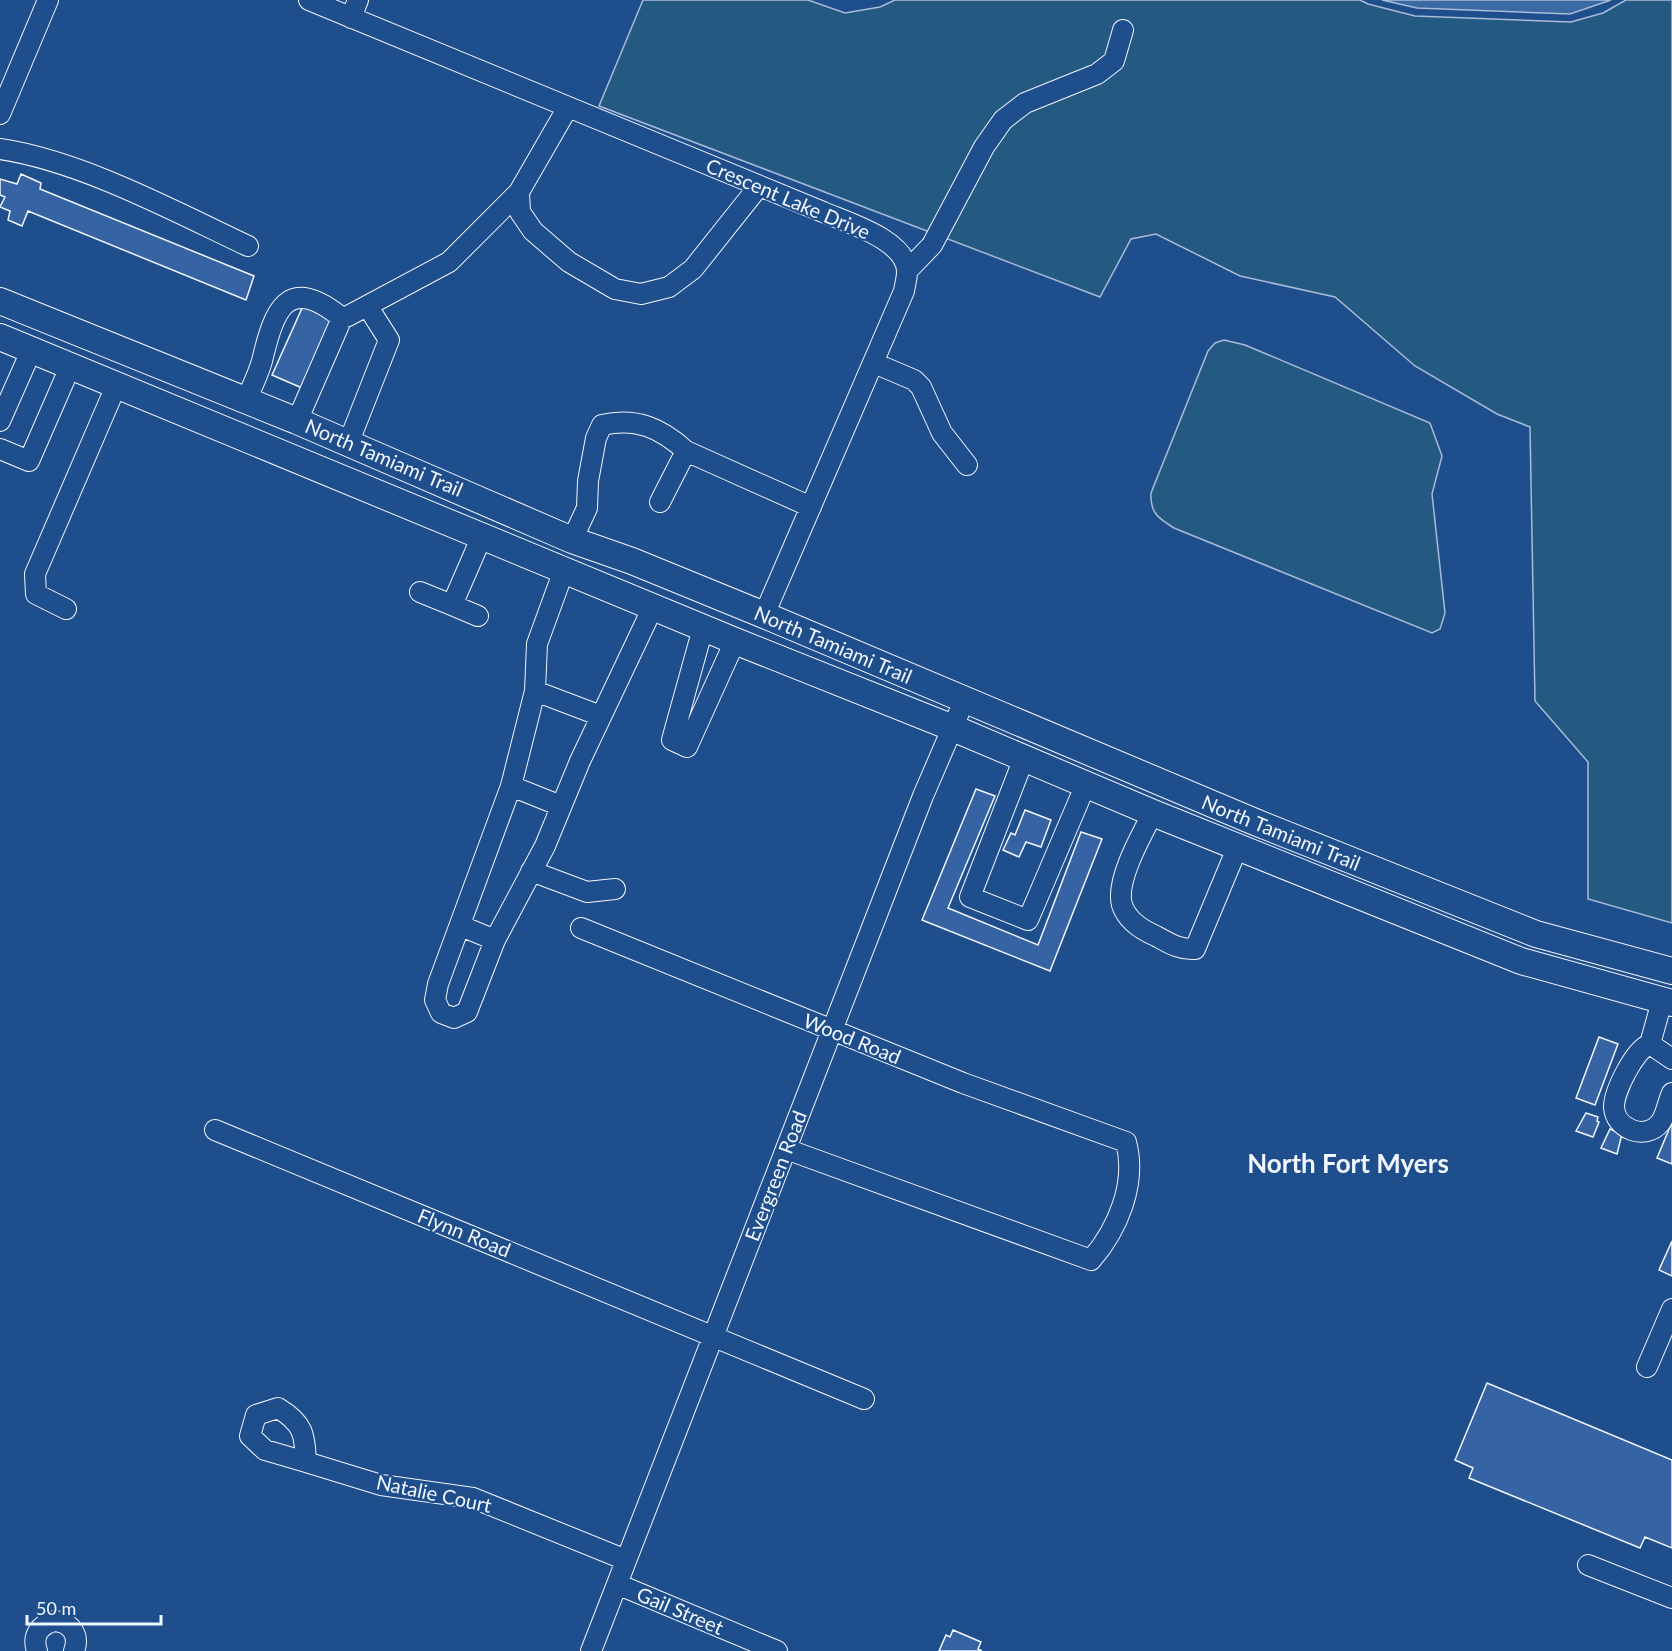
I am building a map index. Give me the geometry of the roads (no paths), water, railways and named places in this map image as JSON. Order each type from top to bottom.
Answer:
[{"type":"main road","name":"North Tamiami Trail","points":[[5,306],[246,400],[572,540],[632,561],[764,615],[964,701],[1447,899],[1536,934],[1672,971]]},
{"type":"main road","name":"North Tamiami Trail","points":[[0,337],[703,628],[953,728],[1153,813],[1521,961],[1667,1002]]},
{"type":"main road","points":[[311,466],[321,462],[338,463],[378,475],[406,468]]},
{"type":"main road","points":[[405,505],[418,498],[432,497],[476,508],[496,506]]},
{"type":"main road","points":[[1365,898],[1417,909],[1433,908],[1447,899]]},
{"type":"main road","points":[[1450,932],[1459,925],[1472,922],[1505,934],[1536,934]]},
{"type":"street","points":[[0,114],[48,0]]},
{"type":"street","name":"Crescent Lake Drive","points":[[309,0],[355,9],[568,107],[883,239],[900,251],[907,270]]},
{"type":"street","points":[[764,615],[874,363],[903,291],[907,270],[932,245],[984,147],[1003,120],[1024,103],[1096,74],[1114,61],[1123,30]]},
{"type":"street","points":[[297,421],[342,318],[368,307],[449,262],[519,192],[568,107]]},
{"type":"street","points":[[0,149],[42,157],[158,203],[248,246]]},
{"type":"street","points":[[519,192],[520,212],[532,231],[570,262],[615,289],[641,294],[669,287],[693,268],[759,186]]},
{"type":"street","points":[[246,400],[257,376],[270,326],[288,302],[307,297],[326,305],[342,318]]},
{"type":"street","points":[[348,444],[389,340],[368,307]]},
{"type":"street","points":[[0,421],[31,351]]},
{"type":"street","points":[[874,363],[914,380],[921,387],[942,433],[967,465]]},
{"type":"street","points":[[0,449],[29,461],[70,367]]},
{"type":"street","points":[[66,609],[36,594],[35,574],[116,386]]},
{"type":"street","points":[[572,540],[587,508],[588,482],[596,438],[602,424],[622,420],[654,428],[672,438],[686,451],[811,507]]},
{"type":"street","points":[[660,502],[686,451]]},
{"type":"street","points":[[452,605],[482,536]]},
{"type":"street","points":[[564,570],[537,644],[535,691],[511,786],[438,984],[435,1000],[441,1013],[454,1018],[467,1012],[495,940],[531,871],[653,607]]},
{"type":"street","points":[[420,592],[478,616]]},
{"type":"street","points":[[703,628],[672,740],[687,747],[735,641]]},
{"type":"street","points":[[535,691],[601,716]]},
{"type":"street","name":"Evergreen Road","points":[[591,1651],[923,796],[964,701]]},
{"type":"street","points":[[1024,759],[970,897],[979,901],[1028,920],[1086,784]]},
{"type":"street","points":[[511,786],[561,806]]},
{"type":"street","points":[[1153,813],[1131,860],[1122,890],[1122,905],[1130,918],[1142,930],[1182,950],[1194,950],[1238,846]]},
{"type":"street","points":[[531,871],[587,892],[615,889]]},
{"type":"street","points":[[460,926],[495,940]]},
{"type":"street","name":"Wood Road","points":[[581,928],[963,1083],[1126,1142],[1132,1163],[1126,1196],[1106,1244],[1091,1260],[786,1149]]},
{"type":"street","points":[[1667,1002],[1650,1044],[1635,1054],[1616,1096],[1614,1108],[1621,1124],[1635,1132],[1647,1132],[1660,1123],[1672,1093]]},
{"type":"street","points":[[1650,1044],[1672,1059]]},
{"type":"street","name":"Flynn Road","points":[[215,1130],[712,1338],[864,1399]]},
{"type":"street","points":[[1647,1367],[1672,1309]]},
{"type":"street","name":"Natalie Court","points":[[306,1462],[381,1485],[473,1498],[626,1560]]},
{"type":"street","points":[[1588,1564],[1672,1598]]},
{"type":"street","name":"Gail Street","points":[[617,1584],[777,1651]]},
{"type":"street","points":[[37,1651],[38,1631],[47,1623],[54,1621],[67,1624],[72,1629],[78,1650]]},
{"type":"district","name":"North Fort Myers","points":[[1348,1164]]}]
